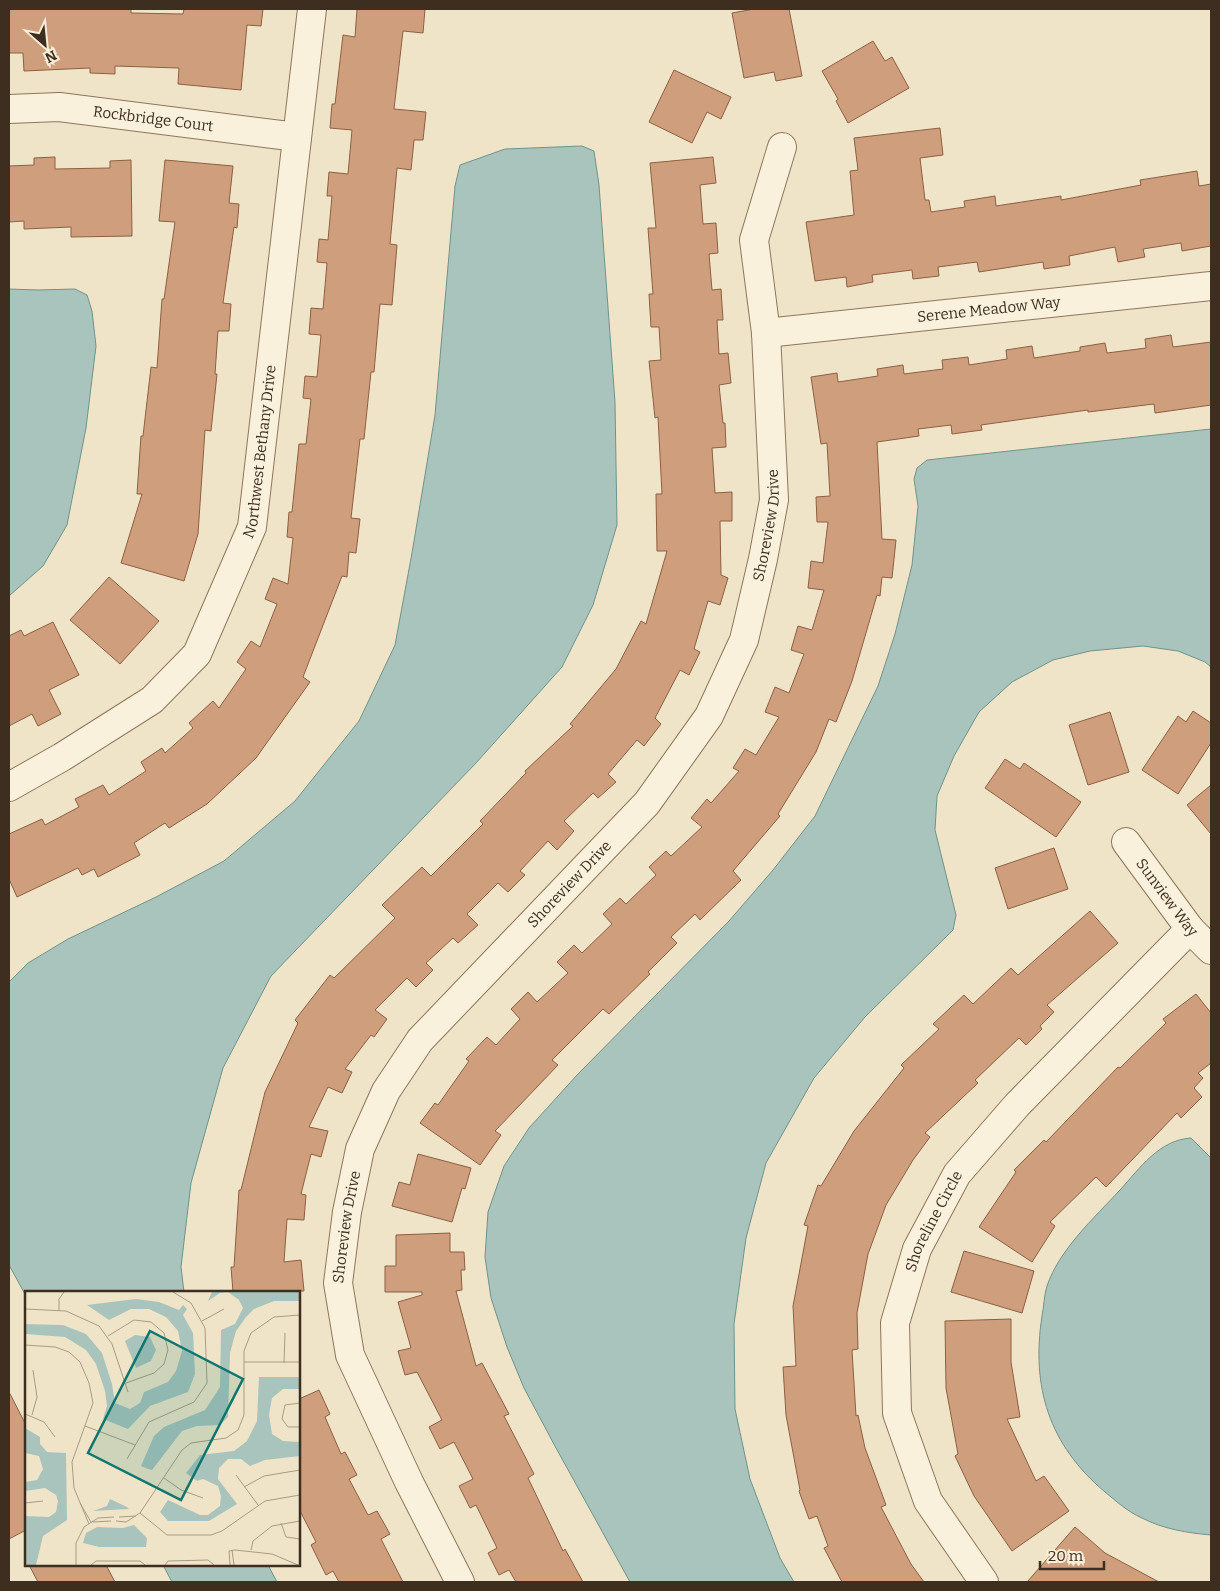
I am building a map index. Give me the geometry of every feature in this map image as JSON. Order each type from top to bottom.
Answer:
[{"type":"street","name":"Northwest Bethany Drive","points":[[9,787],[62,757],[152,700],[197,654],[252,527],[312,9]]},
{"type":"street","name":"Rockbridge Court","points":[[9,109],[59,107],[297,137]]},
{"type":"street","name":"Shoreview Drive","points":[[460,1582],[408,1482],[350,1355],[338,1283],[347,1212],[360,1149],[386,1091],[420,1040],[647,803],[708,716],[744,640],[764,559],[774,500],[766,333],[754,240],[782,147]]},
{"type":"street","name":"Serene Meadow Way","points":[[766,333],[1211,286]]},
{"type":"street","name":"Sunview Way","points":[[1126,842],[1190,930],[1211,950]]},
{"type":"street","name":"Shoreline Circle","points":[[984,1582],[928,1501],[897,1412],[895,1323],[917,1249],[956,1174],[1017,1105],[1190,930]]},
{"type":"water","points":[[582,146],[594,151],[599,185],[615,402],[617,525],[593,605],[562,667],[476,763],[271,976],[223,1068],[191,1183],[181,1267],[184,1291],[25,1291],[25,1294],[9,1265],[9,982],[28,963],[68,939],[156,897],[224,861],[295,801],[359,721],[395,645],[412,553],[435,415],[455,186],[460,165],[505,149]]},
{"type":"water","points":[[9,289],[75,289],[87,295],[92,311],[96,346],[86,428],[67,525],[43,566],[9,596]]},
{"type":"water","points":[[1211,429],[1211,667],[1205,662],[1178,651],[1143,646],[1090,651],[1053,660],[1012,682],[979,712],[954,756],[937,796],[935,830],[956,915],[953,930],[865,1017],[814,1078],[766,1163],[746,1238],[734,1324],[735,1409],[750,1479],[780,1558],[794,1582],[630,1582],[524,1388],[507,1347],[491,1298],[485,1257],[488,1212],[504,1166],[529,1128],[577,1075],[729,921],[773,870],[815,816],[878,686],[895,634],[912,565],[918,506],[914,479],[917,468],[927,460]]},
{"type":"water","points":[[1191,1138],[1211,1158],[1211,1535],[1167,1528],[1137,1516],[1113,1499],[1086,1474],[1070,1455],[1048,1413],[1039,1367],[1039,1342],[1045,1293],[1060,1260],[1089,1223],[1151,1156],[1169,1144]]},
{"type":"water","points":[[164,1566],[269,1566],[277,1582],[172,1582]]},
{"type":"building","points":[[9,9],[131,9],[131,13],[183,14],[184,9],[263,9],[261,26],[247,25],[241,90],[178,84],[179,68],[115,66],[115,74],[90,73],[90,68],[24,71],[23,53],[9,53]]},
{"type":"building","points":[[357,9],[425,9],[423,33],[403,31],[394,109],[426,112],[423,140],[414,140],[411,170],[397,168],[390,244],[397,245],[392,305],[380,304],[374,372],[371,372],[364,439],[360,439],[351,518],[360,519],[356,553],[349,552],[347,577],[342,576],[303,677],[310,682],[256,758],[207,804],[169,828],[165,823],[134,843],[140,855],[98,877],[94,869],[82,875],[78,868],[17,897],[9,879],[9,834],[42,819],[45,825],[79,807],[75,799],[103,785],[109,795],[146,771],[141,762],[162,748],[165,753],[193,728],[189,723],[213,701],[219,708],[246,669],[237,662],[251,641],[260,647],[277,604],[265,599],[273,578],[288,584],[293,538],[287,537],[289,512],[292,512],[299,444],[306,444],[311,399],[303,398],[305,376],[317,377],[321,335],[309,334],[311,308],[323,309],[327,263],[317,262],[319,239],[328,240],[332,196],[327,196],[329,172],[348,174],[352,130],[330,128],[332,104],[335,104],[343,35],[355,37]]},
{"type":"building","points":[[754,9],[789,9],[802,76],[776,81],[774,72],[744,78],[732,13]]},
{"type":"building","points":[[873,41],[885,61],[892,57],[909,88],[848,123],[836,101],[838,99],[822,71]]},
{"type":"building","points":[[674,70],[731,97],[721,119],[707,112],[692,143],[649,122]]},
{"type":"building","points":[[940,128],[943,155],[920,158],[925,200],[929,200],[931,212],[965,207],[964,201],[995,196],[996,206],[1061,196],[1061,200],[1141,185],[1140,180],[1197,171],[1199,186],[1211,184],[1211,246],[1182,251],[1181,243],[1143,249],[1145,257],[1118,262],[1115,247],[1069,256],[1070,265],[1044,269],[1043,262],[979,272],[977,262],[938,267],[939,276],[913,279],[912,270],[872,275],[873,282],[847,287],[846,277],[815,281],[806,222],[854,215],[850,171],[858,170],[854,138]]},
{"type":"building","points":[[55,157],[55,169],[110,168],[110,161],[131,160],[132,236],[71,237],[71,227],[24,229],[24,221],[9,222],[9,166],[34,165],[34,158]]},
{"type":"building","points":[[713,157],[716,183],[700,185],[703,224],[716,223],[718,253],[709,254],[712,290],[721,289],[723,320],[717,320],[719,354],[728,353],[731,383],[719,385],[723,423],[725,423],[726,447],[712,448],[715,493],[732,492],[732,521],[720,521],[721,575],[728,578],[720,605],[708,601],[694,649],[700,652],[689,675],[680,670],[655,718],[661,724],[644,746],[637,740],[608,774],[616,782],[598,798],[593,793],[564,821],[574,831],[557,850],[548,841],[520,871],[525,875],[508,892],[498,883],[467,914],[478,925],[458,943],[453,938],[426,963],[433,970],[416,987],[407,978],[375,1010],[387,1019],[374,1037],[371,1035],[345,1069],[352,1072],[342,1093],[328,1087],[309,1127],[328,1131],[321,1157],[311,1154],[301,1194],[306,1195],[304,1220],[287,1219],[284,1262],[301,1260],[304,1291],[233,1291],[231,1267],[234,1267],[239,1190],[241,1190],[265,1092],[298,1023],[295,1020],[330,975],[334,978],[395,918],[382,905],[422,867],[431,876],[483,824],[480,821],[526,773],[525,771],[573,726],[570,724],[616,669],[641,621],[646,624],[667,551],[657,551],[656,494],[662,494],[658,417],[655,418],[649,361],[661,360],[659,327],[651,327],[649,294],[653,294],[648,228],[656,228],[650,163]]},
{"type":"building","points":[[165,160],[233,166],[229,203],[239,204],[237,228],[234,227],[223,303],[231,304],[229,331],[218,331],[215,374],[217,374],[211,431],[205,430],[198,534],[184,581],[121,563],[142,494],[137,494],[141,436],[143,436],[151,367],[157,368],[162,299],[164,299],[175,222],[159,221]]},
{"type":"building","points":[[1171,335],[1173,347],[1211,342],[1211,405],[1155,413],[1154,404],[1088,412],[1088,410],[981,425],[982,430],[952,434],[951,425],[918,429],[919,436],[877,442],[882,539],[896,540],[892,578],[882,577],[880,596],[877,595],[852,681],[836,722],[829,719],[816,752],[778,814],[780,816],[733,871],[741,880],[700,920],[695,914],[671,937],[677,943],[648,972],[650,974],[609,1014],[603,1009],[552,1060],[558,1065],[495,1131],[501,1135],[480,1165],[420,1123],[435,1103],[438,1105],[469,1061],[466,1059],[487,1037],[496,1045],[520,1019],[511,1009],[528,992],[537,1002],[568,973],[557,962],[574,945],[582,953],[612,924],[603,914],[620,898],[626,904],[656,875],[649,867],[666,851],[671,856],[702,827],[691,818],[707,799],[711,803],[739,771],[733,768],[745,749],[756,755],[779,717],[765,712],[775,687],[789,693],[804,654],[791,650],[798,626],[812,630],[824,590],[808,588],[811,561],[823,563],[828,522],[817,522],[816,497],[830,496],[827,443],[821,444],[811,377],[837,373],[838,382],[878,376],[877,369],[903,365],[904,374],[943,369],[942,360],[968,357],[969,365],[1007,359],[1006,350],[1032,346],[1034,358],[1080,351],[1080,347],[1105,343],[1107,353],[1146,348],[1145,339]]},
{"type":"building","points":[[109,577],[159,621],[120,664],[70,620]]},
{"type":"building","points":[[53,622],[79,675],[49,690],[61,714],[38,726],[32,714],[9,726],[9,636],[21,630],[24,636]]},
{"type":"building","points":[[1193,711],[1211,723],[1211,743],[1178,794],[1142,770],[1178,716],[1186,722]]},
{"type":"building","points":[[1110,712],[1129,772],[1088,785],[1069,725]]},
{"type":"building","points":[[1005,759],[1020,769],[1024,763],[1081,802],[1056,837],[985,788]]},
{"type":"building","points":[[1211,785],[1211,834],[1187,805]]},
{"type":"building","points":[[1054,848],[1068,889],[1008,909],[995,868]]},
{"type":"building","points":[[1090,911],[1118,943],[1047,1005],[1054,1012],[1040,1026],[1042,1029],[1026,1045],[1019,1038],[975,1080],[978,1083],[925,1133],[930,1137],[913,1160],[886,1205],[868,1254],[857,1313],[858,1349],[852,1350],[856,1416],[858,1415],[865,1448],[886,1505],[881,1507],[911,1564],[924,1582],[842,1582],[824,1548],[828,1546],[817,1516],[809,1519],[799,1491],[786,1415],[783,1367],[796,1366],[793,1306],[808,1226],[804,1225],[818,1185],[821,1186],[854,1131],[904,1068],[901,1065],[939,1029],[933,1024],[964,995],[973,1004],[1011,968],[1018,975]]},
{"type":"building","points":[[1196,994],[1211,1013],[1211,1063],[1198,1073],[1203,1078],[1194,1088],[1202,1097],[1181,1118],[1177,1113],[1106,1187],[1096,1177],[1050,1222],[1055,1226],[1032,1262],[979,1227],[1016,1172],[1014,1170],[1044,1140],[1046,1142],[1118,1067],[1120,1068],[1166,1023],[1163,1019]]},
{"type":"building","points":[[418,1154],[471,1168],[465,1189],[462,1188],[452,1222],[392,1206],[399,1182],[410,1185]]},
{"type":"building","points":[[450,1233],[450,1252],[464,1252],[465,1270],[461,1270],[462,1290],[456,1291],[476,1366],[482,1363],[509,1414],[504,1416],[534,1474],[528,1478],[563,1551],[565,1549],[583,1582],[516,1582],[509,1570],[499,1575],[488,1553],[497,1548],[476,1505],[470,1508],[459,1486],[473,1479],[454,1442],[440,1449],[429,1427],[442,1420],[417,1372],[405,1375],[398,1351],[411,1348],[398,1302],[422,1295],[422,1292],[385,1292],[385,1266],[396,1266],[396,1235]]},
{"type":"building","points":[[964,1251],[1034,1271],[1022,1313],[951,1292]]},
{"type":"building","points":[[1011,1319],[1011,1362],[1020,1417],[1007,1419],[1036,1481],[1044,1476],[1069,1511],[1012,1551],[974,1496],[955,1456],[958,1454],[946,1388],[945,1321]]},
{"type":"building","points":[[319,1390],[330,1414],[325,1417],[341,1454],[345,1452],[357,1475],[349,1479],[368,1515],[377,1511],[390,1534],[381,1539],[403,1582],[339,1582],[333,1571],[326,1575],[311,1545],[316,1542],[300,1511],[300,1399]]},
{"type":"building","points":[[9,1392],[25,1423],[25,1531],[9,1539]]},
{"type":"building","points":[[1075,1527],[1105,1553],[1159,1582],[1027,1582]]},
{"type":"building","points":[[30,1566],[107,1566],[115,1582],[38,1582]]}]
